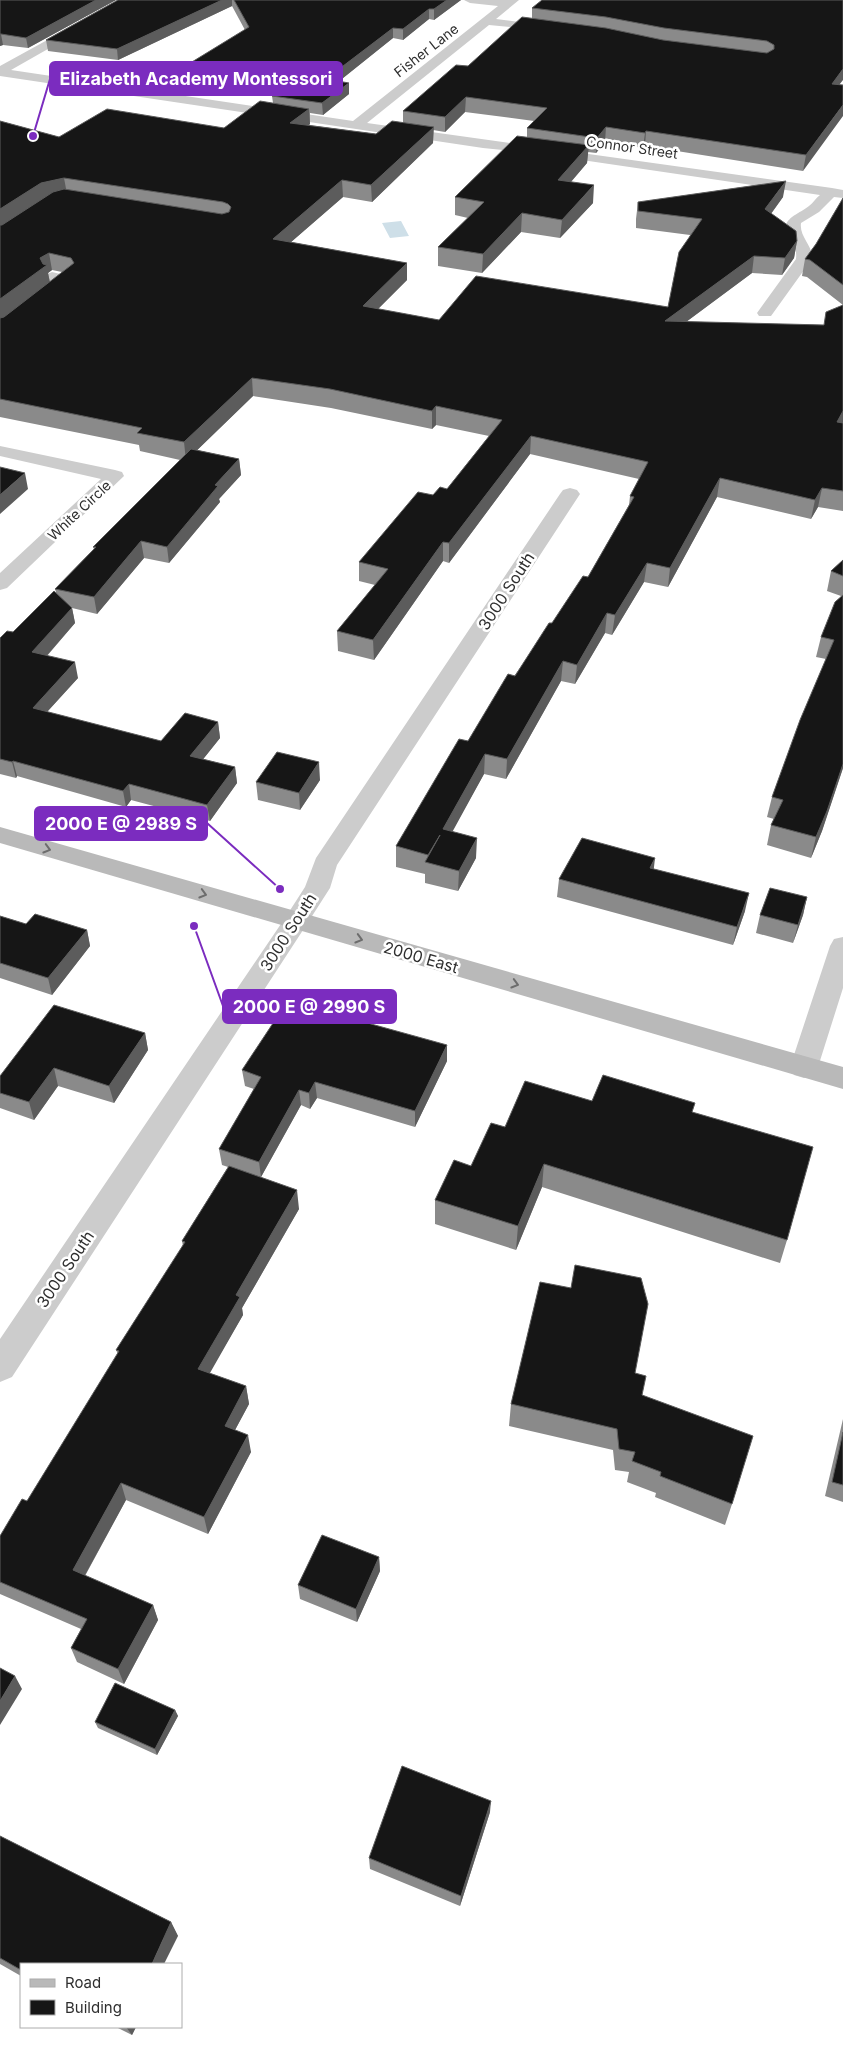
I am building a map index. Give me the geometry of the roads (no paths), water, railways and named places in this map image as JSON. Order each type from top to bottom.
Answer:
[{"type":"street","points":[[0,72],[128,0]]},
{"type":"street","points":[[470,0],[510,2]]},
{"type":"street","name":"Fisher Lane","points":[[357,124],[510,2]]},
{"type":"street","points":[[487,21],[558,30]]},
{"type":"street","name":"Connor Street","points":[[0,72],[483,144],[837,193]]},
{"type":"street","points":[[801,215],[799,208],[804,200],[806,188]]},
{"type":"street","points":[[765,313],[804,259],[803,245],[792,227],[801,215],[813,210],[818,203],[837,193]]},
{"type":"street","points":[[0,330],[67,280],[52,277]]},
{"type":"street","name":"White Circle","points":[[0,451],[115,476],[0,584]]},
{"type":"street","name":"3000 South","points":[[0,1366],[317,888],[325,864],[570,494]]},
{"type":"street","name":"2000 East","points":[[0,835],[843,1078]]},
{"type":"street","points":[[804,1067],[843,946]]},
{"type":"place","name":"Elizabeth Academy Montessori","points":[[33,136]]},
{"type":"place","name":"2000 E @ 2989 S","points":[[280,889]]},
{"type":"place","name":"2000 E @ 2990 S","points":[[194,926]]}]
